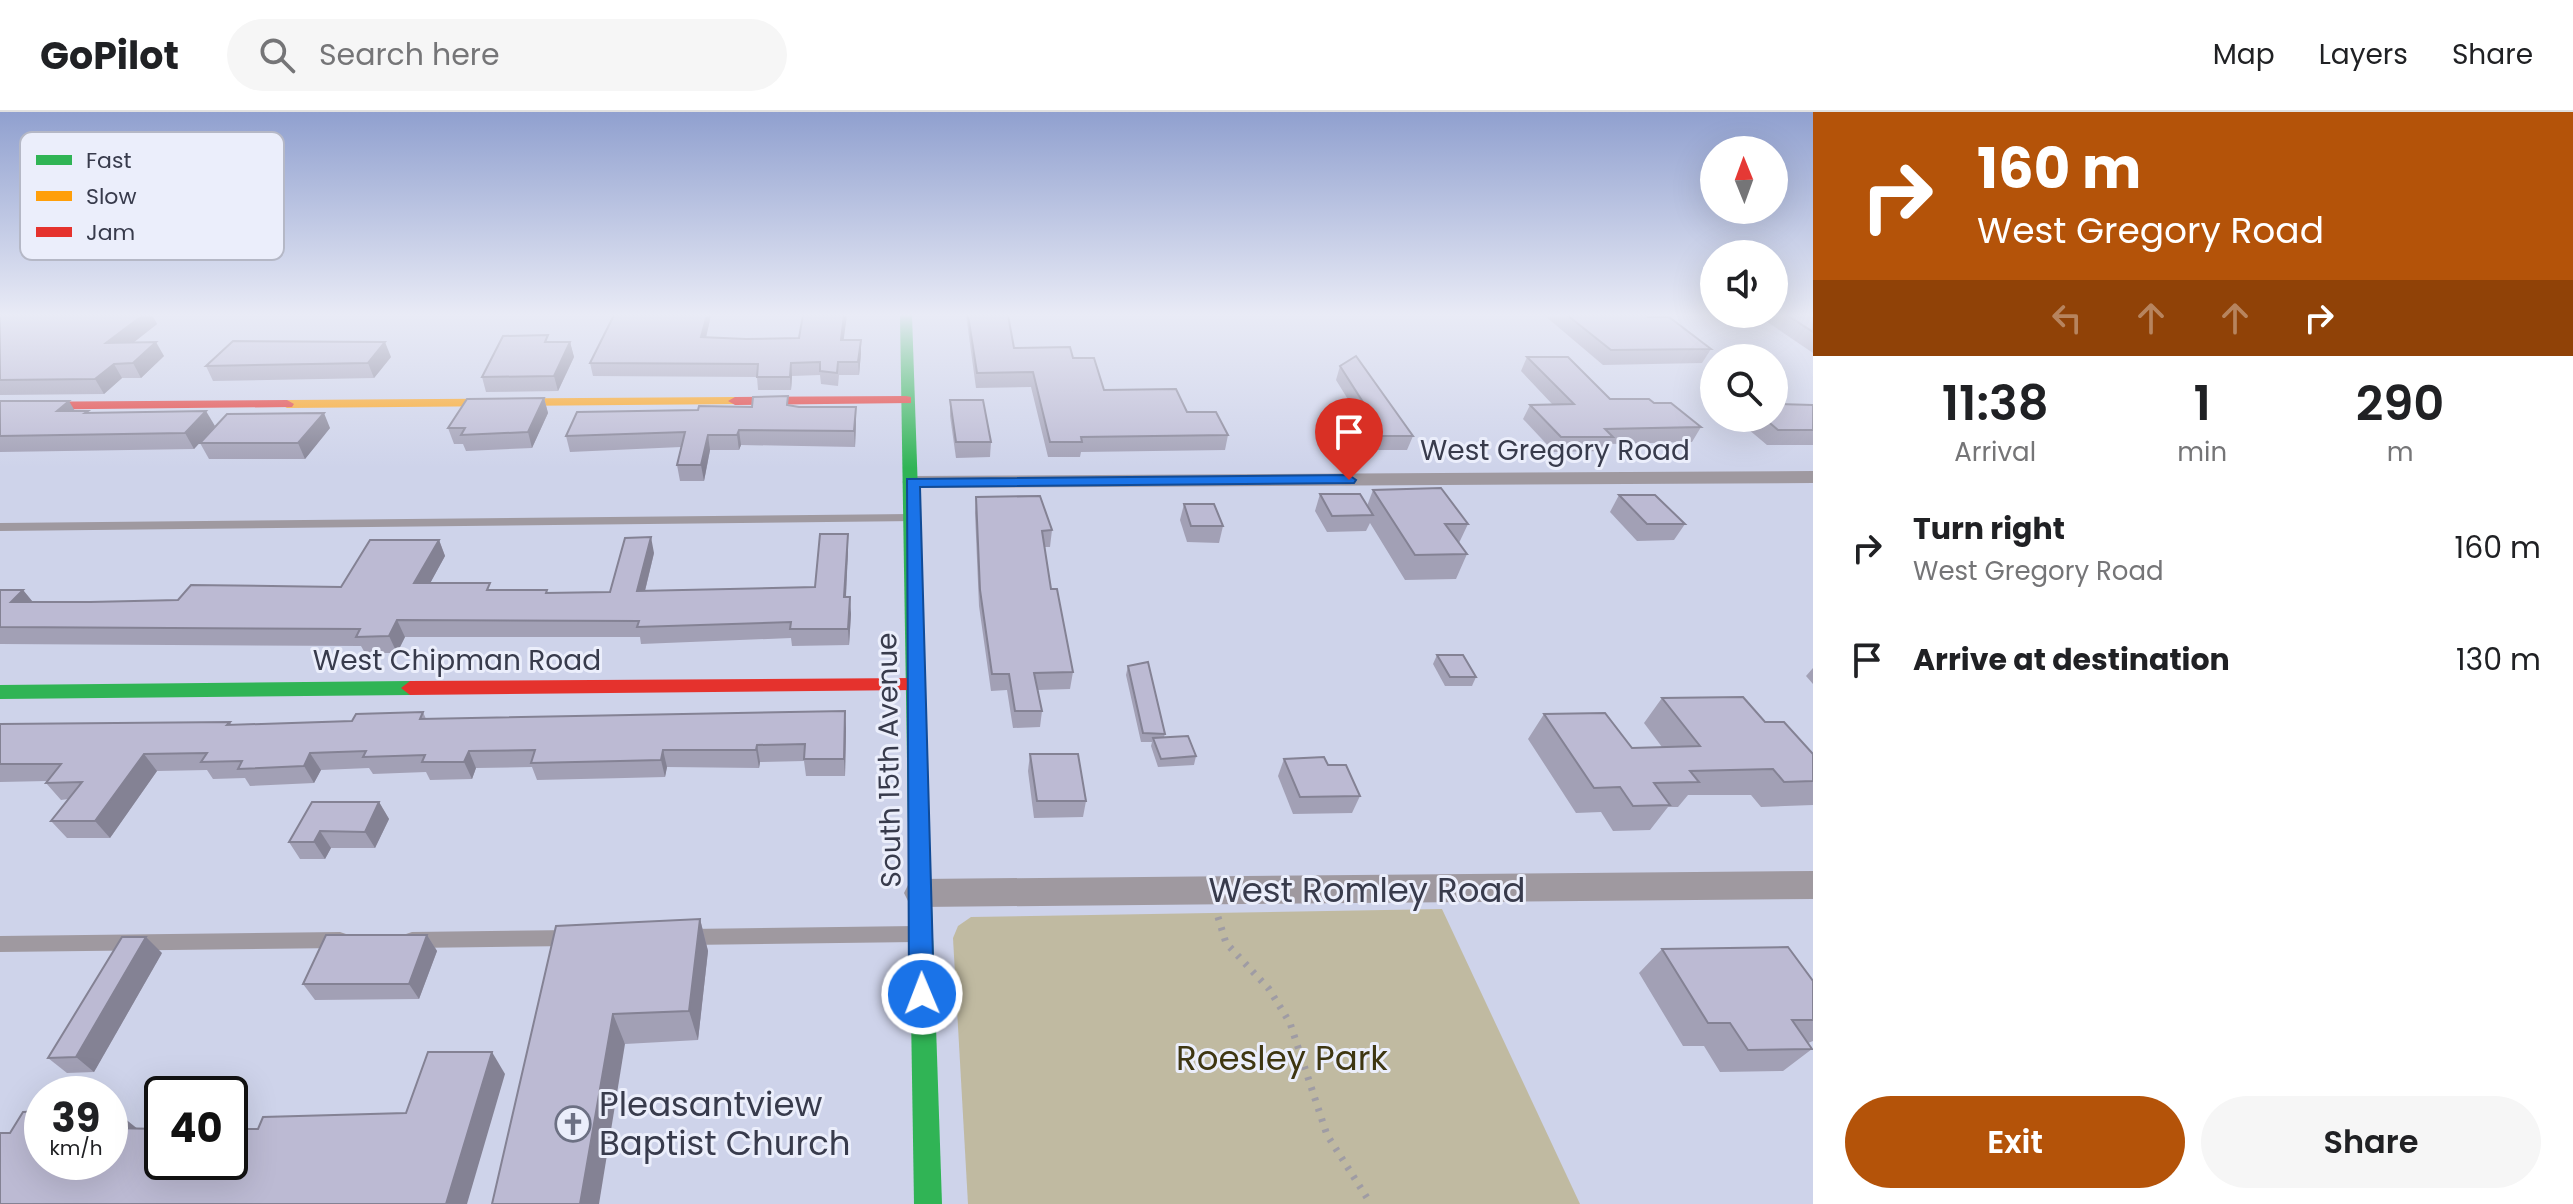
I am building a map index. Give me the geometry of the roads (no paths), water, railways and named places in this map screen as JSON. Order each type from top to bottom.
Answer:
[{"type":"street","name":"South 15th Avenue","points":[[906,366],[913,482],[928,1204]]},
{"type":"street","points":[[0,406],[906,400]]},
{"type":"street","name":"West Gregory Road","points":[[913,482],[1813,477]]},
{"type":"street","name":"West Chipman Road","points":[[0,692],[915,684]]},
{"type":"street","name":"West Romley Road","points":[[920,893],[1813,885]]},
{"type":"lane","points":[[0,527],[912,518]]},
{"type":"lane","points":[[661,937],[920,933]]},
{"type":"lane","points":[[393,940],[598,938]]},
{"type":"lane","points":[[0,944],[362,940]]},
{"type":"place","name":"Pleasantview Baptist Church","points":[[573,1124]]},
{"type":"park label","name":"Roesley Park","points":[[1282,1058]]}]
